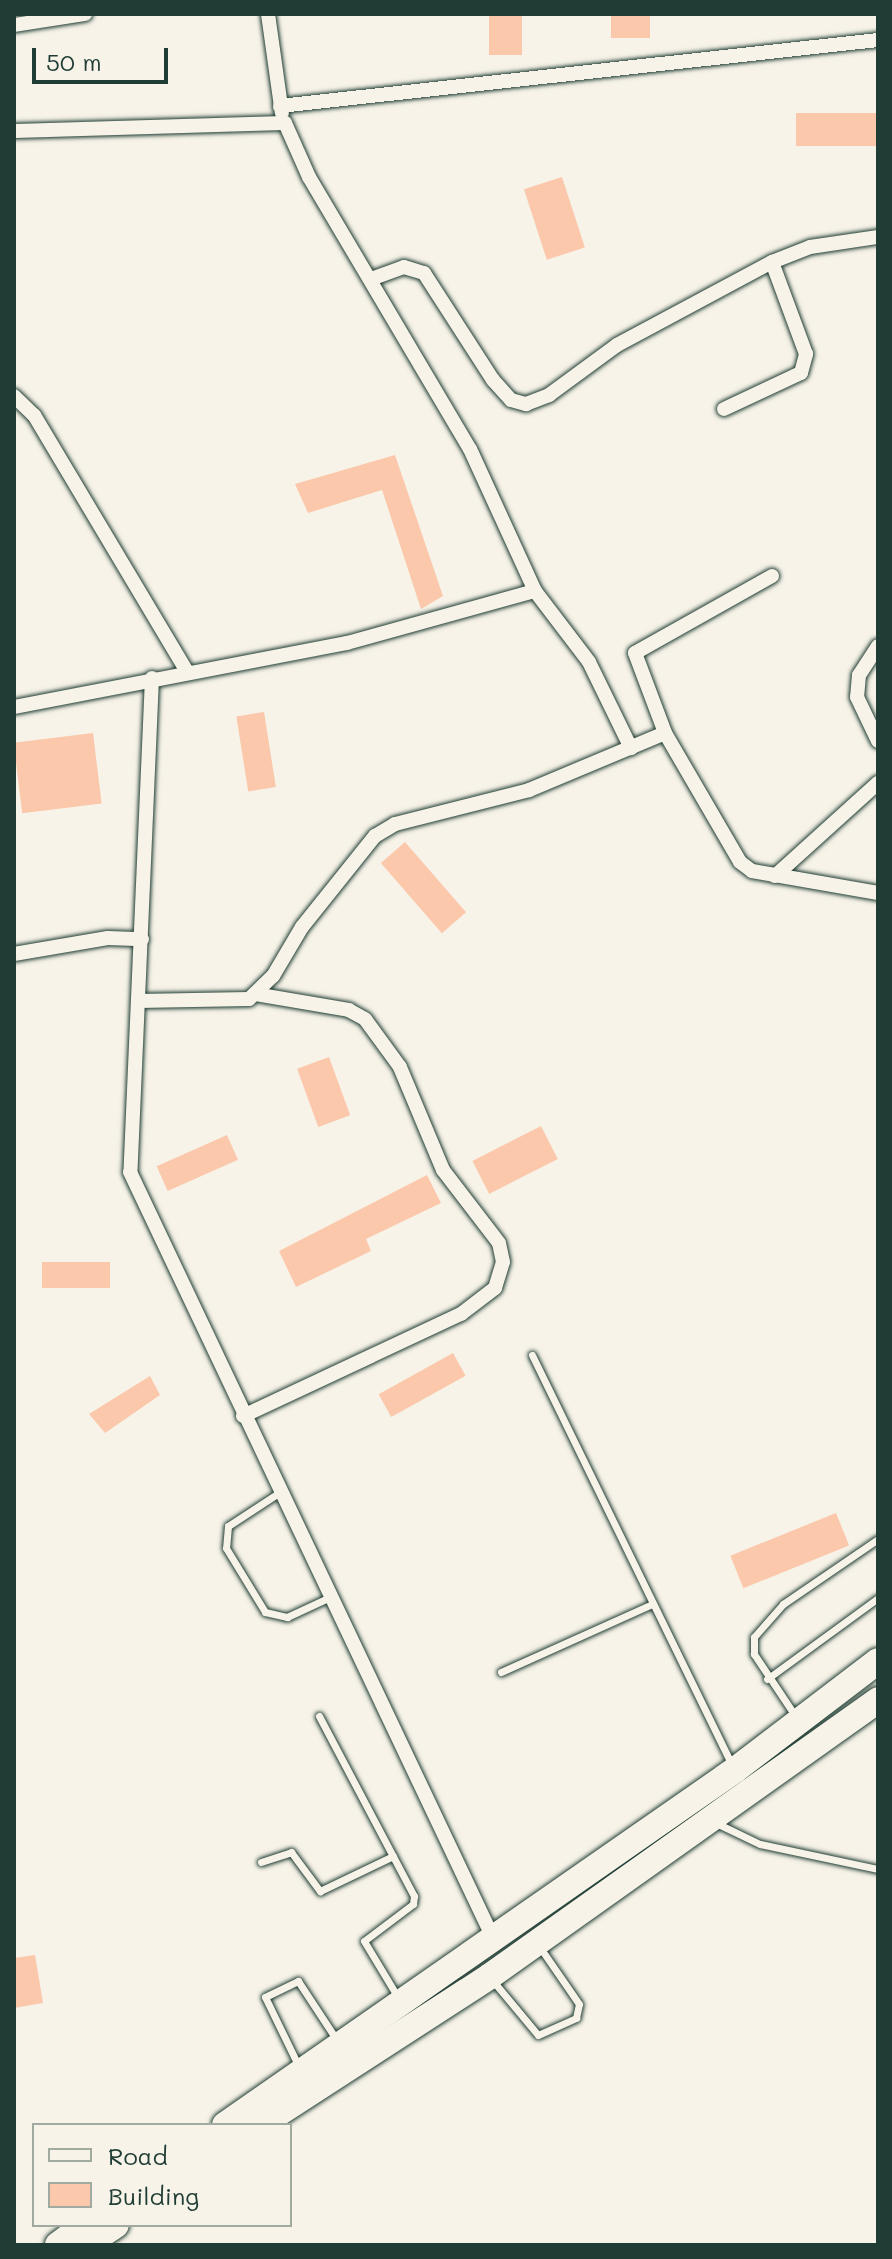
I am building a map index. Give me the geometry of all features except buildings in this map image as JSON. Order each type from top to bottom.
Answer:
[{"type":"highway","points":[[262,2123],[402,2005],[735,1770],[878,1661]]},
{"type":"highway","points":[[228,2123],[302,2073],[490,1976],[878,1700]]},
{"type":"highway","points":[[58,2245],[82,2227]]},
{"type":"highway","points":[[86,2245],[113,2227]]},
{"type":"highway","points":[[106,2245],[123,2227]]},
{"type":"street","points":[[14,25],[85,14]]},
{"type":"street","points":[[268,14],[280,106],[309,177],[470,449],[535,591],[589,662],[631,748]]},
{"type":"street","points":[[280,106],[878,40]]},
{"type":"street","points":[[14,131],[285,123]]},
{"type":"street","points":[[371,279],[404,267],[424,273],[493,380],[511,400],[526,404],[549,395],[617,345],[772,262],[810,247],[878,237]]},
{"type":"street","points":[[724,409],[801,373],[806,354],[772,262]]},
{"type":"street","points":[[14,396],[34,415],[186,670]]},
{"type":"street","points":[[772,576],[639,647],[635,653],[665,733],[740,862],[775,876],[878,893]]},
{"type":"street","points":[[14,707],[186,670],[347,643],[535,591]]},
{"type":"street","points":[[878,646],[859,675],[857,697],[878,741]]},
{"type":"street","points":[[152,678],[130,1172],[494,1940]]},
{"type":"street","points":[[255,994],[375,836],[395,824],[529,790],[665,733]]},
{"type":"street","points":[[775,876],[878,783]]},
{"type":"street","points":[[14,954],[108,938],[142,939]]},
{"type":"street","points":[[138,1001],[226,1002],[255,994],[349,1010],[365,1019],[400,1067],[443,1170],[499,1243],[503,1262],[495,1288],[461,1314],[243,1416]]},
{"type":"lane","points":[[532,1355],[622,1533],[650,1605],[735,1770]]},
{"type":"lane","points":[[280,1492],[228,1526],[226,1548],[265,1612],[287,1617],[330,1597]]},
{"type":"lane","points":[[800,1722],[767,1679],[754,1654],[754,1637],[767,1618],[878,1539]]},
{"type":"lane","points":[[767,1679],[878,1598]]},
{"type":"lane","points":[[501,1672],[650,1605]]},
{"type":"lane","points":[[319,1716],[415,1900],[364,1941],[402,2005]]},
{"type":"lane","points":[[712,1821],[760,1844],[878,1869]]},
{"type":"lane","points":[[261,1862],[291,1852],[320,1891],[393,1856]]},
{"type":"lane","points":[[490,1976],[532,2033],[546,2036],[576,2018],[579,2004],[537,1943]]},
{"type":"lane","points":[[302,2073],[264,2002],[293,1979],[302,1984],[351,2050]]}]
